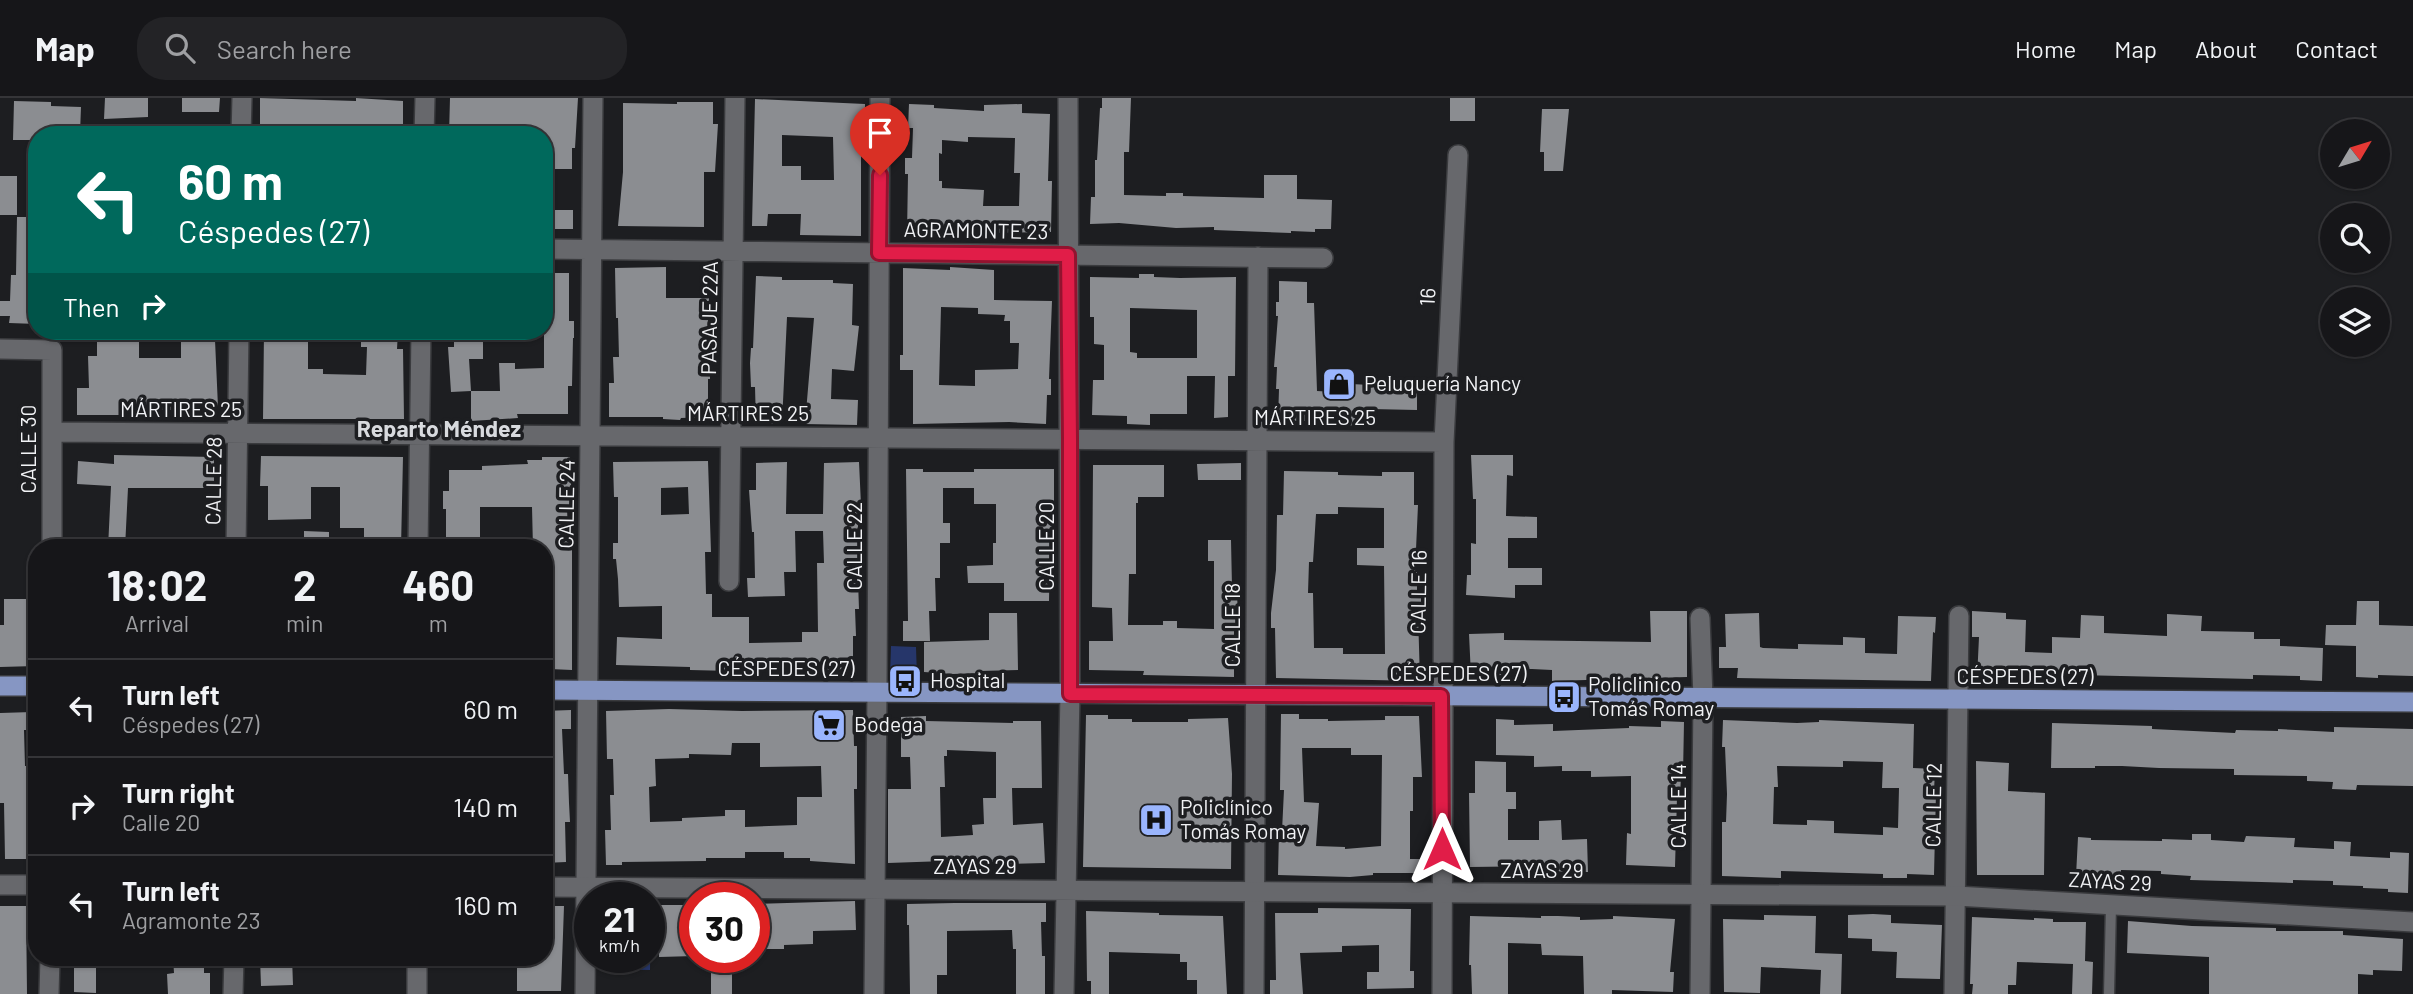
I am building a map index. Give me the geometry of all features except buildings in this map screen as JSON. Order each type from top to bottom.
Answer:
[{"type":"main road","points":[[0,686],[28,686]]},
{"type":"main road","name":"CÉSPEDES (27)","points":[[553,690],[2413,702]]},
{"type":"street","points":[[242,98],[242,126]]},
{"type":"street","points":[[424,126],[425,98]]},
{"type":"street","name":"CALLE 24","points":[[586,882],[593,98]]},
{"type":"street","name":"PASAJE 22A","points":[[729,581],[735,98]]},
{"type":"street","name":"CALLE 22","points":[[874,994],[880,98]]},
{"type":"street","name":"CALLE 20","points":[[1064,994],[1070,694],[1068,98]]},
{"type":"street","name":"16","points":[[1444,442],[1458,155]]},
{"type":"street","name":"AGRAMONTE 23","points":[[553,249],[1323,258]]},
{"type":"street","name":"CALLE 18","points":[[1254,994],[1258,257]]},
{"type":"street","name":"CALLE 28","points":[[236,539],[239,340]]},
{"type":"street","points":[[418,539],[421,340]]},
{"type":"street","name":"CALLE 30","points":[[0,349],[52,350],[52,539]]},
{"type":"street","name":"MÁRTIRES 25","points":[[52,432],[1444,442]]},
{"type":"street","name":"CALLE 16","points":[[1442,994],[1444,442]]},
{"type":"street","name":"CALLE 12","points":[[1954,994],[1959,616]]},
{"type":"street","name":"CALLE 14","points":[[1700,618],[1703,698],[1700,994]]},
{"type":"street","points":[[0,885],[28,885]]},
{"type":"street","name":"ZAYAS 29","points":[[553,887],[574,887]]},
{"type":"street","name":"ZAYAS 29","points":[[665,888],[1956,896],[2413,922]]},
{"type":"street","points":[[50,966],[50,994]]},
{"type":"street","points":[[233,994],[234,966]]},
{"type":"street","points":[[417,966],[417,994]]},
{"type":"street","name":"CALLE 24","points":[[585,973],[585,994]]},
{"type":"lane","points":[[2109,994],[2111,905]]},
{"type":"shaded area","points":[[891,646],[916,647],[917,677],[890,676]]},
{"type":"place","name":"Peluquería Nancy","points":[[1339,384]]},
{"type":"place","name":"Hospital","points":[[905,681]]},
{"type":"place","name":"Policlinico Tomás Romay","points":[[1564,697]]},
{"type":"place","name":"Bodega","points":[[829,725]]},
{"type":"place","name":"Policlínico Tomás Romay","points":[[1156,820]]},
{"type":"district","name":"Reparto Méndez","points":[[439,429]]},
{"type":"route","points":[[880,175],[879,253],[1068,255],[1070,694],[1441,696],[1442,849]]}]
